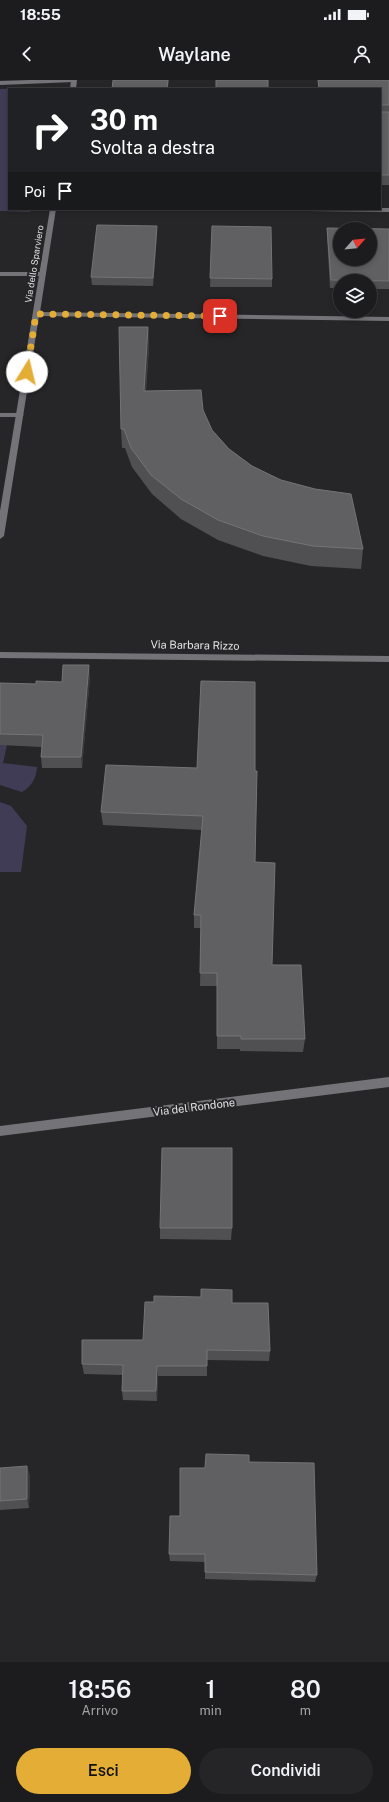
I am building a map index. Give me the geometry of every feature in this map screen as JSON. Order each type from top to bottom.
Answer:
[{"type":"street","points":[[0,83],[74,80]]},
{"type":"street","name":"Via dello Sparviero","points":[[0,536],[54,210]]},
{"type":"street","points":[[0,274],[43,274]]},
{"type":"street","points":[[36,314],[389,319]]},
{"type":"street","points":[[0,415],[20,415]]},
{"type":"street","name":"Via Barbara Rizzo","points":[[0,655],[389,659]]},
{"type":"street","name":"Via del Rondone","points":[[0,1131],[389,1082]]},
{"type":"shaded area","points":[[0,89],[8,89],[8,210],[31,210],[30,212],[0,211]]},
{"type":"shaded area","points":[[0,745],[7,745],[3,763],[37,767],[33,782],[22,792],[0,785]]},
{"type":"shaded area","points":[[0,802],[11,806],[27,826],[21,872],[0,872]]},
{"type":"building","points":[[113,80],[168,80],[167,88],[112,88]]},
{"type":"building","points":[[216,80],[268,80],[268,88],[216,88]]},
{"type":"building","points":[[318,80],[389,80],[389,105],[381,105],[381,88],[319,88]]},
{"type":"building","points":[[381,112],[389,112],[389,175],[381,175]]},
{"type":"building","points":[[97,225],[157,226],[153,278],[91,277]]},
{"type":"building","points":[[212,226],[271,227],[272,279],[210,278]]},
{"type":"building","points":[[327,228],[333,228],[333,266],[377,266],[377,229],[389,229],[389,281],[377,281],[377,274],[333,274],[333,280],[331,280]]},
{"type":"building","points":[[119,327],[148,327],[144,391],[201,390],[203,410],[212,430],[229,449],[252,466],[281,480],[315,489],[351,494],[363,549],[313,546],[263,536],[218,520],[181,499],[151,475],[131,448],[124,429],[121,429]]},
{"type":"building","points":[[63,665],[89,665],[81,757],[41,757],[43,735],[0,734],[0,683],[36,684],[36,681],[62,682]]},
{"type":"building","points":[[201,681],[255,682],[255,771],[257,771],[255,862],[275,863],[272,965],[301,965],[305,1039],[241,1039],[241,1036],[217,1036],[217,973],[200,973],[201,915],[194,915],[203,816],[101,812],[106,765],[197,768]]},
{"type":"building","points":[[162,1148],[232,1148],[232,1228],[160,1228]]},
{"type":"building","points":[[201,1289],[232,1290],[232,1303],[268,1303],[270,1351],[207,1350],[207,1366],[157,1366],[156,1391],[122,1391],[123,1365],[82,1364],[82,1340],[143,1340],[145,1302],[154,1302],[154,1296],[201,1297]]},
{"type":"building","points":[[206,1454],[249,1455],[249,1462],[314,1463],[317,1575],[205,1572],[205,1554],[169,1554],[170,1516],[180,1516],[180,1468],[205,1468]]},
{"type":"building","points":[[27,1466],[27,1499],[0,1501],[0,1468]]},
{"type":"route","points":[[27,372],[36,314],[220,316]]}]
